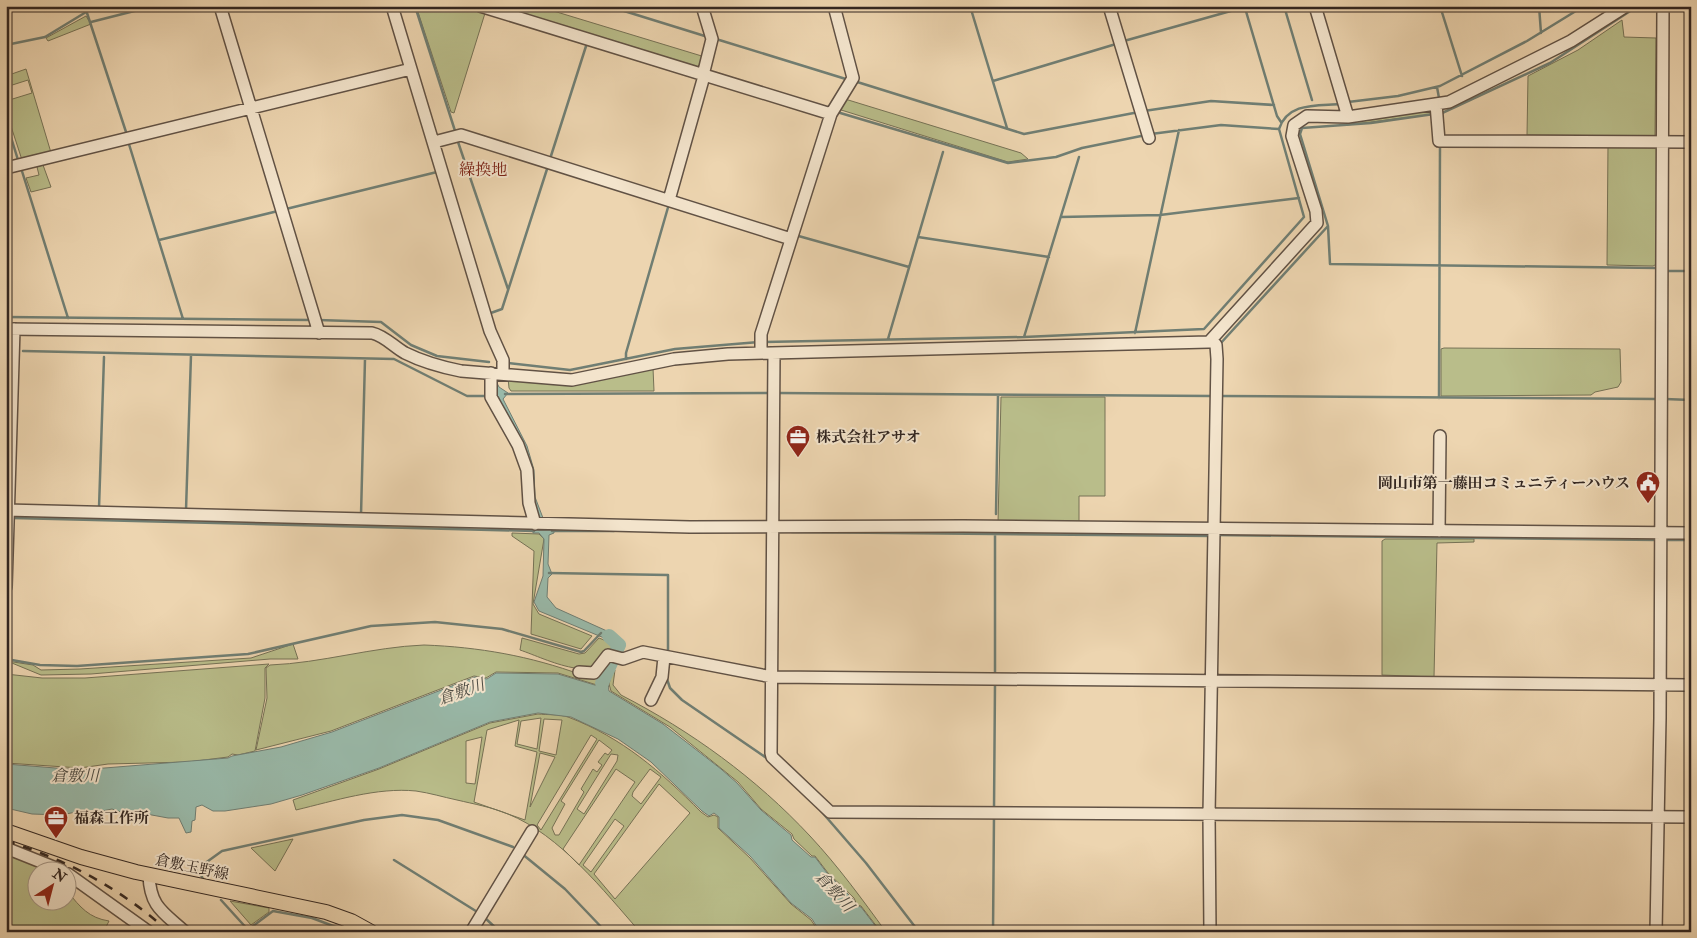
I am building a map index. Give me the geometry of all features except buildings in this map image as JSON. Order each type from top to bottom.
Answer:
[{"type":"main road","name":"倉敷玉野線","points":[[6,831],[81,857],[149,875],[326,912],[351,921],[371,932]]},
{"type":"street","points":[[220,6],[250,111],[318,324]]},
{"type":"street","points":[[392,6],[408,70],[433,141],[490,331],[503,366]]},
{"type":"street","points":[[480,6],[588,41],[830,112]]},
{"type":"street","points":[[670,199],[704,74],[711,38],[702,6]]},
{"type":"street","points":[[760,345],[790,236],[830,112],[852,80],[834,6]]},
{"type":"street","points":[[1108,6],[1149,136]]},
{"type":"street","points":[[1315,6],[1348,117]]},
{"type":"street","points":[[6,587],[10,329],[318,324],[377,334],[405,353],[426,362],[461,372],[491,373],[503,366],[572,380],[674,359],[760,345],[774,353],[1205,343],[1213,341],[1317,223],[1316,211],[1292,136],[1294,125],[1307,116],[1348,117],[1437,111],[1470,92],[1571,41],[1626,6]]},
{"type":"street","points":[[1656,932],[1654,817],[1659,682],[1663,270],[1661,140],[1663,6]]},
{"type":"street","points":[[6,168],[250,111],[408,70]]},
{"type":"street","points":[[1437,111],[1439,141],[1661,140],[1691,142]]},
{"type":"street","points":[[433,141],[456,136],[790,236]]},
{"type":"street","points":[[1210,932],[1213,815],[1212,679],[1216,359],[1216,345],[1213,341]]},
{"type":"street","points":[[774,353],[772,757],[830,812],[1691,818]]},
{"type":"street","points":[[491,373],[490,396],[520,449],[528,474],[529,502],[539,524]]},
{"type":"street","points":[[1439,531],[1440,436]]},
{"type":"street","points":[[8,514],[772,530],[1213,534],[1439,531],[1660,538],[1691,534]]},
{"type":"street","points":[[580,672],[591,674],[597,670],[606,656],[624,659],[643,652],[772,677],[1659,682],[1691,685]]},
{"type":"street","points":[[651,700],[662,677],[666,657]]},
{"type":"street","points":[[471,932],[532,831]]},
{"type":"street","points":[[6,848],[36,860]]},
{"type":"street","points":[[149,875],[150,894],[158,907],[185,932]]},
{"type":"street","points":[[78,881],[149,932]]},
{"type":"green space","points":[[416,6],[472,6],[486,10],[454,113],[451,112]]},
{"type":"green space","points":[[494,6],[537,6],[705,57],[702,70]]},
{"type":"green space","points":[[86,16],[91,24],[48,41],[46,38]]},
{"type":"green space","points":[[1622,20],[1624,37],[1656,38],[1655,136],[1527,135],[1528,76],[1578,50]]},
{"type":"green space","points":[[26,69],[52,156],[23,163],[6,111],[6,101],[32,93],[28,80],[6,87],[6,76]]},
{"type":"green space","points":[[845,99],[1021,153],[1028,159],[1008,162],[838,109]]},
{"type":"green space","points":[[1435,109],[1435,114],[1347,125],[1346,120]]},
{"type":"green space","points":[[1657,143],[1657,264],[1653,266],[1607,265],[1608,144]]},
{"type":"green space","points":[[43,165],[51,187],[31,192],[26,178],[39,175],[37,167]]},
{"type":"green space","points":[[1441,349],[1620,349],[1621,382],[1618,387],[1595,392],[1591,395],[1441,396]]},
{"type":"green space","points":[[653,368],[654,391],[511,391],[509,388],[508,378],[542,381]]},
{"type":"green space","points":[[1001,397],[1105,397],[1105,496],[1079,496],[1079,525],[998,523]]},
{"type":"green space","points":[[512,533],[539,534],[544,539],[533,604],[539,614],[592,636],[581,649],[531,634],[534,551],[512,536]]},
{"type":"green space","points":[[1385,539],[1474,539],[1474,542],[1437,543],[1434,677],[1382,675],[1382,541]]},
{"type":"green space","points":[[522,638],[579,654],[585,653],[599,638],[609,642],[615,649],[608,661],[598,667],[572,668],[520,650]]},
{"type":"green space","points":[[293,644],[298,659],[270,659],[91,674],[41,675],[7,661],[33,665],[41,670],[80,669],[251,658]]},
{"type":"green space","points":[[424,645],[484,650],[524,658],[582,675],[607,664],[607,666],[597,685],[558,673],[496,672],[486,678],[474,676],[331,731],[256,750],[267,698],[266,668],[270,665]]},
{"type":"green space","points":[[269,664],[265,668],[265,698],[255,751],[238,755],[232,754],[228,757],[188,762],[108,764],[80,768],[6,763],[6,674],[42,678],[85,678]]},
{"type":"green space","points":[[613,669],[615,670],[613,685],[621,695],[672,724],[721,757],[745,775],[789,815],[830,859],[886,932],[881,932],[861,906],[857,905],[854,898],[828,873],[815,856],[812,856],[794,839],[792,834],[761,809],[738,782],[670,727],[611,691],[609,684]]},
{"type":"green space","points":[[538,714],[561,715],[588,725],[623,745],[655,769],[701,812],[708,817],[714,815],[718,817],[718,828],[750,858],[791,904],[811,920],[819,932],[700,932],[694,926],[688,932],[670,932],[666,928],[662,932],[640,932],[579,865],[635,782],[616,769],[563,849],[573,859],[546,836],[527,823],[508,814],[525,820],[537,752],[515,746],[519,720],[487,730],[474,802],[494,809],[426,793],[401,790],[371,793],[296,810],[293,800],[379,769],[490,723]],"holes":[[[541,718],[537,749],[517,744],[521,721]],[[544,719],[562,720],[556,755],[539,751]],[[591,735],[597,739],[541,830],[537,825]],[[482,737],[475,784],[466,783],[466,741]],[[599,740],[612,750],[608,755],[605,753],[598,762],[602,765],[597,772],[593,769],[581,789],[584,792],[559,835],[555,835],[552,828],[565,804],[561,801]],[[540,753],[555,757],[530,807]],[[611,754],[618,755],[617,761],[584,814],[577,809]],[[650,769],[661,777],[641,804],[632,796],[633,792]],[[659,784],[690,813],[615,899],[594,874]],[[615,819],[624,826],[591,872],[583,865]]]},
{"type":"green space","points":[[293,839],[275,871],[251,848]]},
{"type":"green space","points":[[6,854],[28,862],[28,910],[78,910],[78,903],[90,914],[109,921],[105,929],[109,932],[6,932]]},
{"type":"green space","points":[[230,901],[269,908],[269,912],[251,925]]},
{"type":"water","points":[[496,381],[499,387],[508,393],[503,399],[527,446],[534,470],[535,497],[543,518],[551,529],[554,530],[554,533],[549,535],[548,564],[552,574],[548,578],[547,597],[556,608],[618,636],[623,644],[621,651],[617,650],[609,640],[539,611],[534,602],[543,576],[544,539],[539,533],[533,533],[533,529],[538,529],[531,499],[529,470],[493,395]]},
{"type":"water","name":"倉敷川","points":[[608,667],[612,668],[609,691],[663,724],[737,783],[761,810],[791,835],[792,840],[811,857],[815,857],[827,873],[853,899],[857,906],[861,907],[880,932],[820,932],[812,919],[791,903],[750,856],[719,828],[719,817],[714,813],[709,816],[702,811],[651,762],[618,739],[571,717],[538,713],[490,722],[379,768],[271,804],[225,811],[213,811],[202,805],[196,807],[195,820],[192,821],[191,832],[186,833],[179,818],[141,813],[127,814],[112,809],[97,812],[86,810],[61,815],[32,814],[6,808],[6,764],[80,770],[228,758],[281,747],[332,732],[475,677],[487,679],[496,673],[558,674],[598,686]]},
{"type":"waterway","points":[[6,45],[45,37],[96,6]]},
{"type":"waterway","points":[[91,22],[154,6]]},
{"type":"waterway","points":[[415,6],[456,134]]},
{"type":"waterway","points":[[608,6],[708,37]]},
{"type":"waterway","points":[[839,9],[851,6]]},
{"type":"waterway","points":[[970,6],[1007,128]]},
{"type":"waterway","points":[[1284,6],[1312,100]]},
{"type":"waterway","points":[[1322,11],[1340,6]]},
{"type":"waterway","points":[[1440,6],[1462,76]]},
{"type":"waterway","points":[[1539,6],[1541,33]]},
{"type":"waterway","points":[[1348,102],[1398,96],[1440,86],[1527,41],[1584,6]]},
{"type":"waterway","points":[[1440,114],[1550,63],[1638,6]]},
{"type":"waterway","points":[[1124,41],[1245,7]]},
{"type":"waterway","points":[[1245,8],[1277,116],[1281,122]]},
{"type":"waterway","points":[[87,13],[127,135]]},
{"type":"waterway","points":[[716,39],[849,80]]},
{"type":"waterway","points":[[550,159],[587,43]]},
{"type":"waterway","points":[[993,81],[1116,44]]},
{"type":"waterway","points":[[854,81],[1024,134],[1139,112]]},
{"type":"waterway","points":[[1437,87],[1439,98]]},
{"type":"waterway","points":[[1144,111],[1211,101],[1274,105]]},
{"type":"waterway","points":[[764,342],[1024,337],[1204,329],[1304,217],[1279,129],[1283,120],[1289,114],[1304,107],[1340,104]]},
{"type":"waterway","points":[[837,112],[1008,163],[1056,157],[1082,148],[1146,135]]},
{"type":"waterway","points":[[1220,344],[1328,226],[1300,134],[1302,128],[1371,123],[1434,114]]},
{"type":"waterway","points":[[6,121],[18,160]]},
{"type":"waterway","points":[[1151,134],[1221,125],[1279,129]]},
{"type":"waterway","points":[[1135,333],[1179,130]]},
{"type":"waterway","points":[[457,139],[508,289]]},
{"type":"waterway","points":[[128,141],[183,319]]},
{"type":"waterway","points":[[1439,398],[1440,144]]},
{"type":"waterway","points":[[888,339],[943,152]]},
{"type":"waterway","points":[[1024,337],[1079,157]]},
{"type":"waterway","points":[[488,314],[502,309],[548,166]]},
{"type":"waterway","points":[[21,168],[68,318]]},
{"type":"waterway","points":[[286,209],[437,172]]},
{"type":"waterway","points":[[1061,217],[1160,215],[1299,198]]},
{"type":"waterway","points":[[626,359],[626,353],[669,204]]},
{"type":"waterway","points":[[159,240],[278,211]]},
{"type":"waterway","points":[[1328,226],[1330,264],[1657,268]]},
{"type":"waterway","points":[[795,235],[909,267]]},
{"type":"waterway","points":[[918,237],[1049,257]]},
{"type":"waterway","points":[[1665,271],[1691,271]]},
{"type":"waterway","points":[[6,317],[312,320]]},
{"type":"waterway","points":[[318,320],[381,322],[411,345],[437,356],[489,362]]},
{"type":"waterway","points":[[507,363],[570,370],[675,349],[759,342]]},
{"type":"waterway","points":[[23,351],[394,359],[467,396],[487,396]]},
{"type":"waterway","points":[[186,510],[191,355]]},
{"type":"waterway","points":[[99,508],[104,357]]},
{"type":"waterway","points":[[361,515],[365,359]]},
{"type":"waterway","points":[[505,394],[770,393]]},
{"type":"waterway","points":[[778,393],[1212,396]]},
{"type":"waterway","points":[[996,514],[998,395]]},
{"type":"waterway","points":[[1220,396],[1657,399]]},
{"type":"waterway","points":[[1665,399],[1691,400]]},
{"type":"waterway","points":[[13,518],[534,531]]},
{"type":"waterway","points":[[552,531],[614,531]]},
{"type":"waterway","points":[[792,532],[1212,536]]},
{"type":"waterway","points":[[995,533],[995,675]]},
{"type":"waterway","points":[[1217,535],[1657,540]]},
{"type":"waterway","points":[[1665,540],[1691,540]]},
{"type":"waterway","points":[[549,573],[668,575],[668,653]]},
{"type":"waterway","points":[[6,659],[40,665],[77,666],[248,654],[371,626],[435,622],[502,629],[581,652],[601,633]]},
{"type":"waterway","points":[[602,683],[619,645],[609,636]]},
{"type":"waterway","points":[[667,679],[670,688],[682,700],[768,759]]},
{"type":"waterway","points":[[994,810],[995,683]]},
{"type":"waterway","points":[[821,811],[866,863],[919,932]]},
{"type":"waterway","points":[[197,869],[222,851],[364,820],[402,815],[438,820],[513,847]]},
{"type":"waterway","points":[[993,932],[994,816]]},
{"type":"waterway","points":[[521,853],[565,889],[606,932]]},
{"type":"waterway","points":[[394,860],[479,913]]},
{"type":"waterway","points":[[196,865],[203,879]]},
{"type":"waterway","points":[[221,900],[250,932]]},
{"type":"waterway","points":[[253,926],[273,911],[312,918],[349,932]]},
{"type":"waterway","points":[[484,917],[500,932]]},
{"type":"railway","points":[[6,841],[50,857],[113,889],[169,932]]},
{"type":"place","name":"株式会社アサオ","points":[[798,458]]},
{"type":"place","name":"岡山市第一藤田コミュニティーハウス","points":[[1648,504]]},
{"type":"place","name":"福森工作所","points":[[56,839]]},
{"type":"district","name":"繰換地","points":[[483,169]]}]
